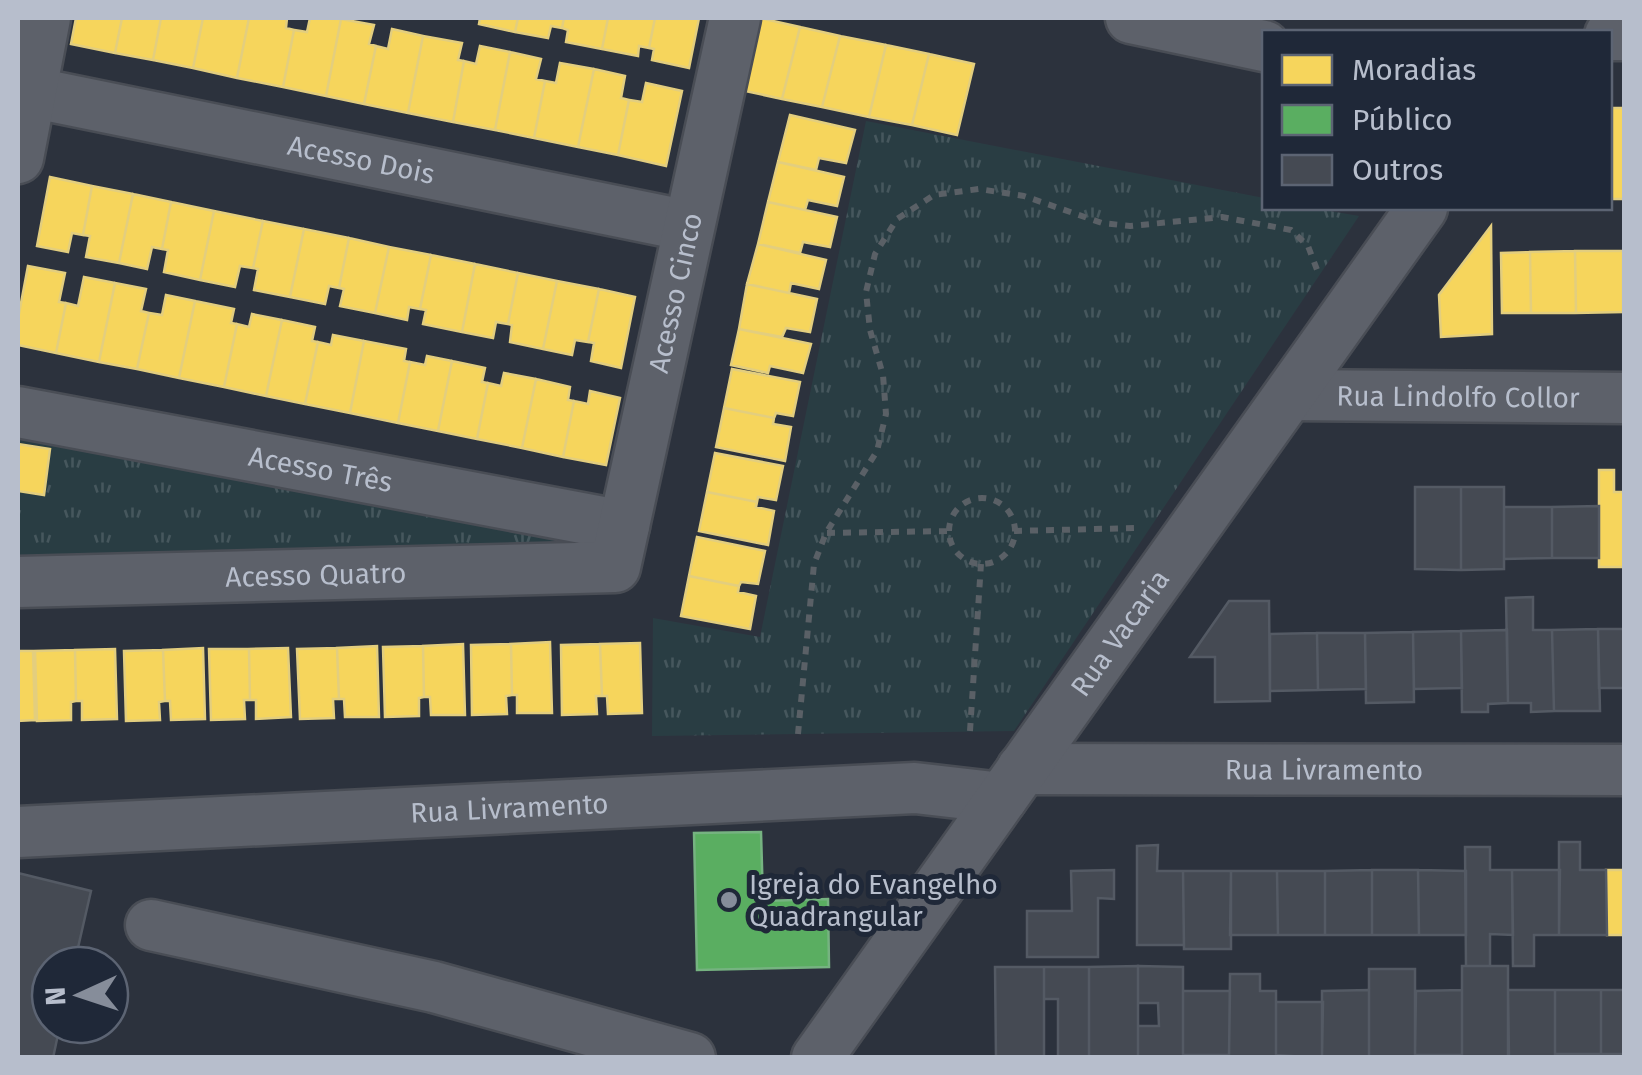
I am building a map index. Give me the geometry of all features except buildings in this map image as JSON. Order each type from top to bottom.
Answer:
[{"type":"street","points":[[18,158],[45,18]]},
{"type":"street","name":"Acesso Cinco","points":[[619,547],[735,18]]},
{"type":"street","points":[[1131,18],[1262,46]]},
{"type":"street","name":"Acesso Dois","points":[[30,92],[690,226]]},
{"type":"street","name":"Rua Vacaria","points":[[817,1058],[1421,210]]},
{"type":"street","name":"Rua Lindolfo Collor","points":[[1290,395],[1624,398]]},
{"type":"street","name":"Acesso Três","points":[[18,412],[619,547]]},
{"type":"street","name":"Acesso Quatro","points":[[18,582],[619,547]]},
{"type":"street","name":"Rua Livramento","points":[[18,832],[1012,784],[1624,770]]},
{"type":"street","points":[[151,925],[434,986],[690,1058]]},
{"type":"path","points":[[798,734],[814,564],[826,532],[877,451],[886,414],[883,375],[870,330],[866,292],[875,254],[896,219],[934,195],[979,188],[1024,196],[1102,223],[1130,226],[1222,217],[1291,230],[1308,246],[1319,276]]},
{"type":"path","points":[[982,498],[996,501],[1008,511],[1014,531],[1007,552],[995,561],[981,564],[967,561],[956,552],[948,531],[956,510],[968,501],[982,498]]},
{"type":"path","points":[[1014,531],[1150,528]]},
{"type":"path","points":[[826,532],[948,531]]},
{"type":"path","points":[[970,732],[981,564]]},
{"type":"green space","points":[[866,121],[1262,198],[1262,210],[1324,210],[1359,216],[1014,731],[652,736],[653,618],[760,637]]},
{"type":"green space","points":[[18,430],[565,535],[560,550],[18,557]]},
{"type":"place","name":"Igreja do Evangelho Quadrangular","points":[[729,900]]}]
